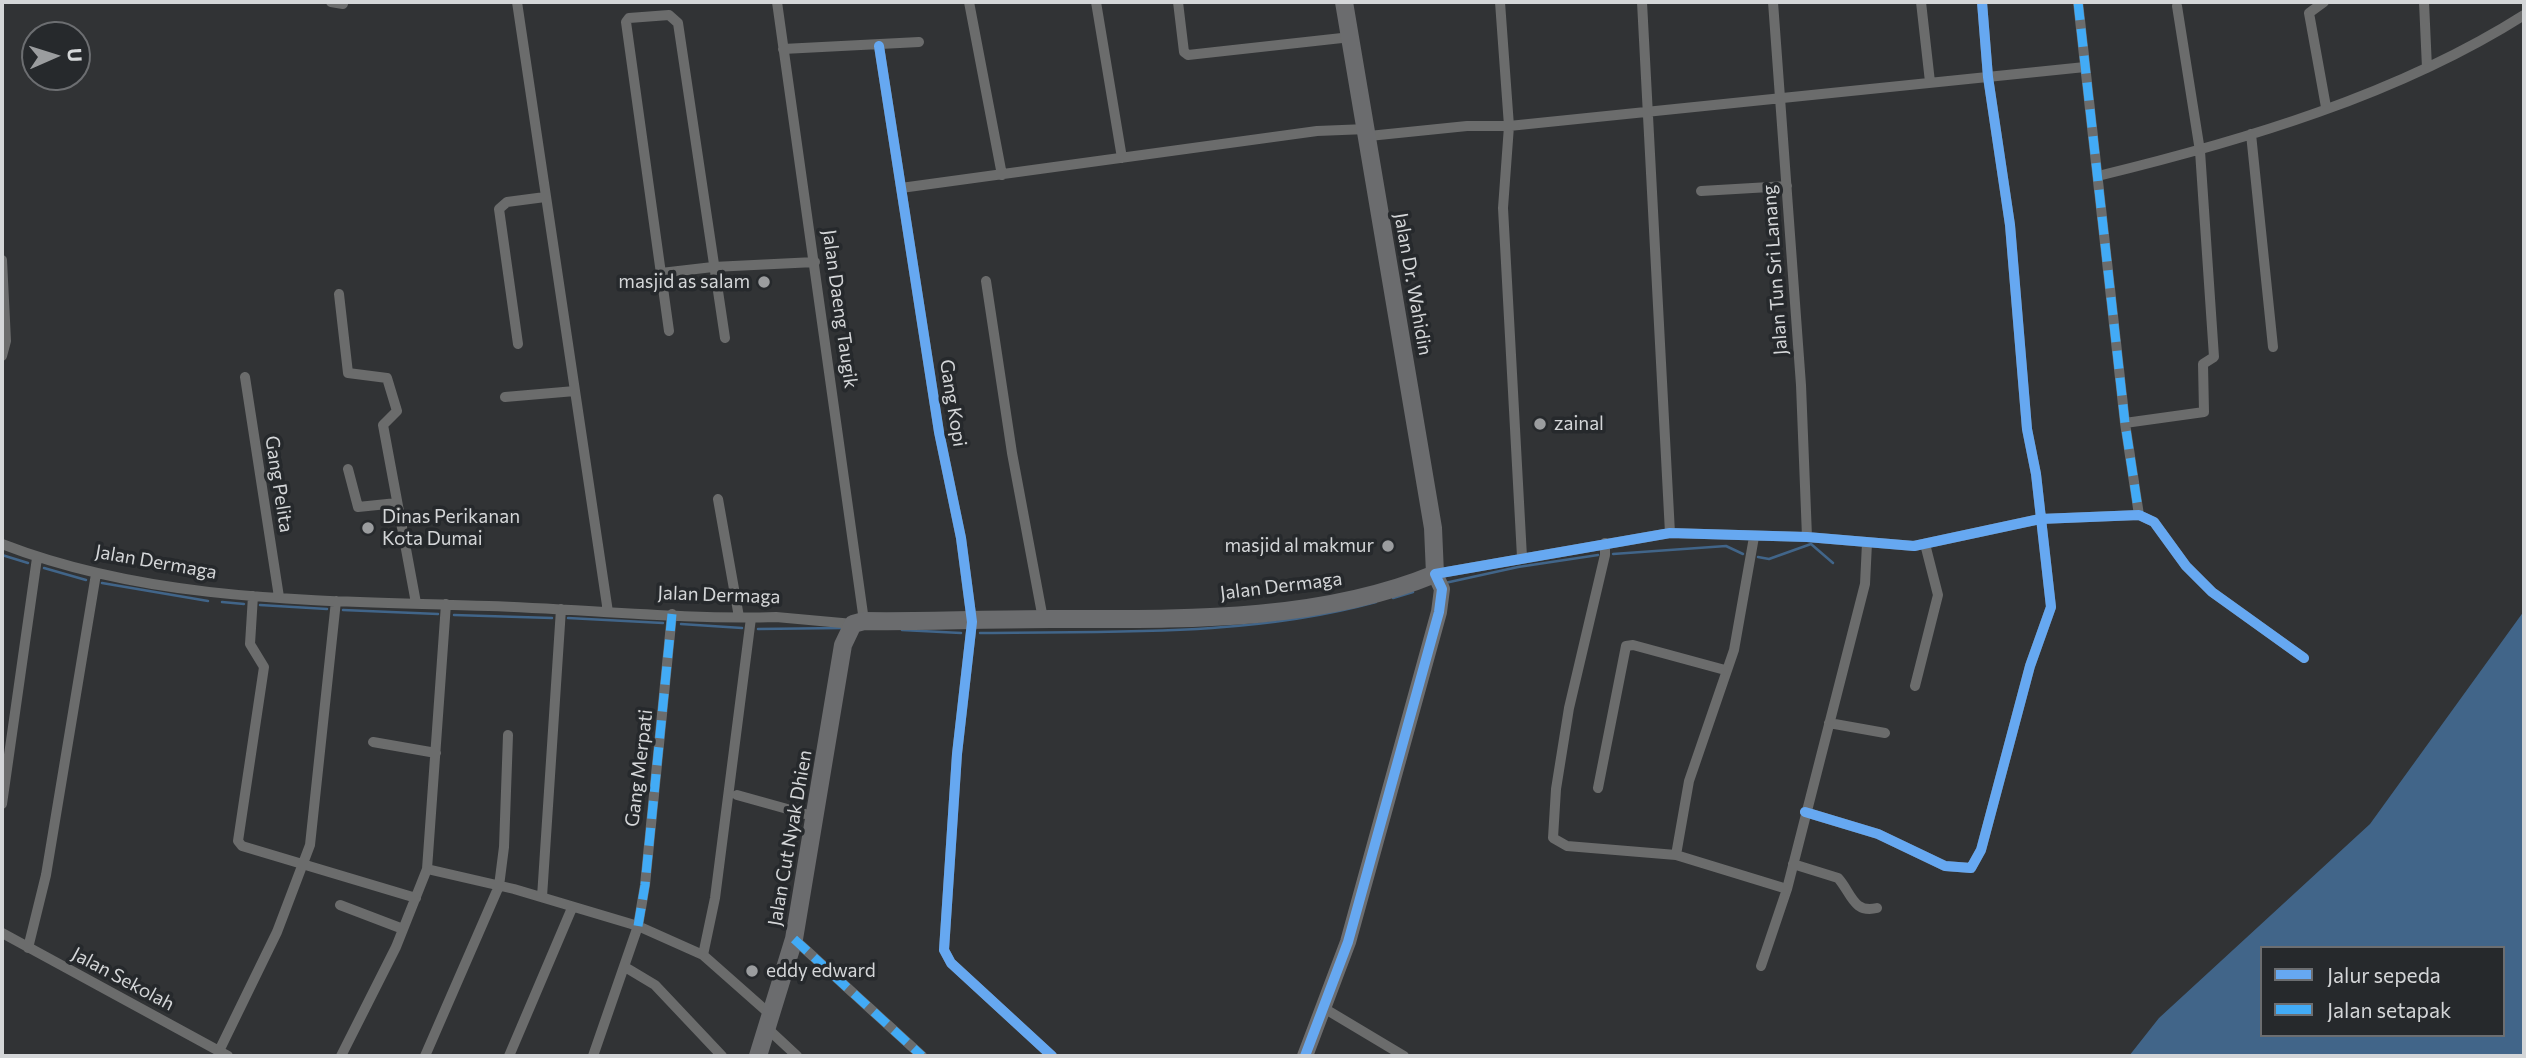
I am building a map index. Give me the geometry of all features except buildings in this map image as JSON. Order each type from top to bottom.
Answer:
[{"type":"main road","name":"Jalan Dr. Wahidin","points":[[1344,2],[1433,528],[1435,574]]},
{"type":"main road","name":"Jalan Dermaga","points":[[858,623],[1188,617],[1282,610],[1388,591],[1435,574]]},
{"type":"main road","name":"Jalan Cut Nyak Dhien","points":[[758,1056],[794,939],[843,645],[858,623]]},
{"type":"street","points":[[331,2],[343,4]]},
{"type":"street","points":[[517,2],[608,612]]},
{"type":"street","name":"Jalan Daeng Taugik","points":[[777,2],[814,262],[858,623]]},
{"type":"street","points":[[969,2],[1002,175]]},
{"type":"street","points":[[1096,2],[1122,158]]},
{"type":"street","points":[[1178,2],[1183,49],[1188,55],[1351,37]]},
{"type":"street","points":[[1500,2],[1509,126],[1503,208],[1514,369],[1522,557]]},
{"type":"street","points":[[1642,2],[1670,533]]},
{"type":"street","name":"Jalan Tun Sri Lanang","points":[[1773,2],[1801,385],[1807,537]]},
{"type":"street","points":[[1921,2],[1930,82]]},
{"type":"street","points":[[1805,812],[1878,834],[1945,866],[1964,870],[1975,864],[2033,655],[2050,617],[2050,589],[2025,416],[2010,225],[1988,77],[1982,2]]},
{"type":"street","points":[[2078,2],[2125,423],[2139,515]]},
{"type":"street","points":[[2324,2],[2309,13],[2326,107]]},
{"type":"street","points":[[2424,2],[2427,68]]},
{"type":"street","points":[[2125,423],[2202,414],[2205,410],[2203,364],[2212,360],[2215,353],[2200,151],[2177,6]]},
{"type":"street","points":[[668,331],[626,22],[629,18],[655,14],[669,15],[678,23],[725,338]]},
{"type":"street","points":[[2098,176],[2200,151],[2326,107],[2427,68],[2524,15]]},
{"type":"street","points":[[783,49],[919,42]]},
{"type":"street","name":"Gang Kopi","points":[[879,46],[939,432],[965,565],[972,622],[957,754],[944,950],[951,963],[1052,1056]]},
{"type":"street","points":[[901,188],[1317,131],[1368,133],[1509,126],[2085,67]]},
{"type":"street","points":[[2250,134],[2273,347]]},
{"type":"street","points":[[1701,191],[1787,186]]},
{"type":"street","points":[[518,344],[499,209],[507,202],[545,197]]},
{"type":"street","points":[[2,260],[6,341],[2,355]]},
{"type":"street","points":[[661,273],[713,267],[814,262]]},
{"type":"street","points":[[986,281],[1012,453],[1043,619]]},
{"type":"street","points":[[339,294],[348,373],[356,376],[385,377],[397,411],[383,425],[416,603]]},
{"type":"street","name":"Gang Pelita","points":[[244,377],[279,597]]},
{"type":"street","points":[[505,397],[575,391]]},
{"type":"street","points":[[348,468],[358,507],[397,503]]},
{"type":"street","points":[[718,499],[739,617]]},
{"type":"street","points":[[1305,1056],[1348,942],[1440,612],[1442,589],[1435,574],[1670,533],[1807,537],[1903,546],[1925,544],[2040,519],[2139,515],[2154,522],[2186,566],[2212,592],[2304,658]]},
{"type":"street","points":[[1676,855],[1689,782],[1734,650],[1754,537]]},
{"type":"street","points":[[1761,966],[1787,889],[1865,584],[1867,542]]},
{"type":"street","points":[[1605,543],[1605,555],[1569,708],[1556,789],[1553,838],[1567,845],[1676,855],[1787,889]]},
{"type":"street","name":"Jalan Dermaga","points":[[2,544],[37,558],[96,574],[218,594],[858,623]]},
{"type":"street","points":[[1915,686],[1938,595],[1925,544]]},
{"type":"street","points":[[2,804],[37,558]]},
{"type":"street","points":[[28,948],[48,862],[96,574]]},
{"type":"street","points":[[253,596],[250,644],[264,667],[238,841],[242,846],[304,862],[415,898]]},
{"type":"street","points":[[224,1054],[304,862],[312,826],[336,601]]},
{"type":"street","points":[[341,1056],[403,929],[427,869],[446,604]]},
{"type":"street","points":[[542,897],[561,609]]},
{"type":"street","name":"Gang Merpati","points":[[593,1056],[638,926],[645,885],[672,614]]},
{"type":"street","points":[[703,955],[726,823],[751,618]]},
{"type":"street","points":[[1598,788],[1626,646],[1633,645],[1725,670]]},
{"type":"street","points":[[1829,723],[1885,733]]},
{"type":"street","points":[[425,1056],[499,886],[504,847],[508,736]]},
{"type":"street","points":[[373,742],[436,753]]},
{"type":"street","points":[[737,794],[816,817]]},
{"type":"street","points":[[1793,864],[1838,878],[1852,901],[1866,910],[1877,908]]},
{"type":"street","points":[[427,869],[542,897],[638,926],[703,955],[770,1022],[797,1056]]},
{"type":"street","points":[[340,905],[403,929]]},
{"type":"street","points":[[509,1056],[572,908]]},
{"type":"street","name":"Jalan Sekolah","points":[[2,933],[224,1054]]},
{"type":"street","points":[[794,939],[922,1056]]},
{"type":"street","points":[[625,967],[664,993],[722,1056]]},
{"type":"street","points":[[1322,1007],[1404,1056]]},
{"type":"water","points":[[2524,611],[2524,1056],[2129,1056],[2159,1018],[2370,824]]},
{"type":"waterway","points":[[1758,557],[1769,559],[1811,544],[1833,563]]},
{"type":"waterway","points":[[1613,554],[1726,546],[1743,554]]},
{"type":"waterway","points":[[2,555],[28,563]]},
{"type":"waterway","points":[[1445,583],[1518,567],[1598,555]]},
{"type":"waterway","points":[[44,568],[86,580]]},
{"type":"waterway","points":[[102,583],[208,601]]},
{"type":"waterway","points":[[1393,598],[1413,592]]},
{"type":"waterway","points":[[222,602],[244,604]]},
{"type":"waterway","points":[[980,633],[1129,632],[1229,627],[1328,613],[1376,602]]},
{"type":"waterway","points":[[260,605],[327,609]]},
{"type":"waterway","points":[[343,610],[438,614]]},
{"type":"waterway","points":[[454,615],[552,618]]},
{"type":"waterway","points":[[568,618],[663,623]]},
{"type":"waterway","points":[[681,624],[742,628]]},
{"type":"waterway","points":[[758,629],[841,628]]},
{"type":"waterway","points":[[902,630],[961,633]]},
{"type":"marked path","points":[[2078,2],[2125,423],[2139,515]]},
{"type":"marked path","points":[[638,926],[645,885],[672,614]]},
{"type":"marked path","points":[[794,939],[922,1056]]},
{"type":"cycle path","points":[[1805,812],[1878,834],[1945,866],[1971,868],[1981,850],[2030,666],[2051,607],[2036,474],[2027,429],[2010,225],[1988,77],[1982,2]]},
{"type":"cycle path","points":[[879,46],[939,432],[961,538],[972,622],[957,754],[944,950],[951,963],[1052,1056]]},
{"type":"cycle path","points":[[1305,1056],[1348,942],[1439,612],[1442,589],[1435,574],[1670,533],[1807,537],[1914,546],[2040,519],[2139,515],[2154,522],[2186,566],[2212,592],[2304,658]]},
{"type":"place","name":"masjid as salam","points":[[764,282]]},
{"type":"place","name":"zainal","points":[[1540,424]]},
{"type":"place","name":"Dinas Perikanan Kota Dumai","points":[[368,528]]},
{"type":"place","name":"masjid al makmur","points":[[1388,546]]},
{"type":"place","name":"eddy edward","points":[[752,971]]}]
